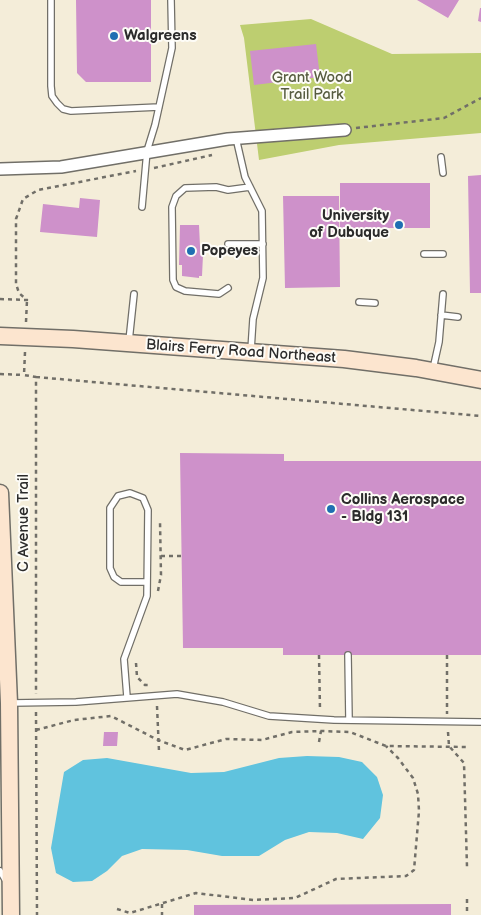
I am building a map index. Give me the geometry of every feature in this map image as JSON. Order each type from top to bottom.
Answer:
[{"type":"main road","name":"Blairs Ferry Road Northeast","points":[[0,336],[129,343],[344,359],[481,380]]},
{"type":"main road","points":[[0,493],[3,618],[9,702],[11,915]]},
{"type":"street","points":[[0,169],[61,167],[232,138],[345,130]]},
{"type":"lane","points":[[51,0],[52,96],[63,109],[71,111],[159,107]]},
{"type":"lane","points":[[142,207],[147,151],[172,48],[171,0]]},
{"type":"lane","points":[[232,138],[245,177],[262,211],[263,278],[253,319],[250,352]]},
{"type":"lane","points":[[441,158],[443,173]]},
{"type":"lane","points":[[228,288],[218,294],[185,291],[176,287],[173,280],[172,207],[176,196],[185,188],[216,187],[228,190],[250,187]]},
{"type":"lane","points":[[228,190],[228,197]]},
{"type":"lane","points":[[228,244],[263,244]]},
{"type":"lane","points":[[424,254],[443,254]]},
{"type":"lane","points":[[129,343],[134,294]]},
{"type":"lane","points":[[432,371],[439,342],[443,294]]},
{"type":"lane","points":[[359,302],[375,303]]},
{"type":"lane","points":[[441,315],[458,317]]},
{"type":"lane","points":[[128,697],[124,659],[147,596],[148,510],[142,498],[130,493],[118,496],[110,508],[110,568],[114,577],[121,582],[147,582]]},
{"type":"lane","points":[[348,655],[349,720]]},
{"type":"lane","points":[[9,702],[76,702],[156,694],[177,694],[214,700],[269,716],[349,720],[481,722]]},
{"type":"lane","points":[[0,871],[11,895]]},
{"type":"path","points":[[345,130],[444,118],[481,98]]},
{"type":"path","points":[[153,168],[215,154]]},
{"type":"path","points":[[26,306],[26,300],[19,293],[16,284],[16,219],[22,199],[38,190],[126,173]]},
{"type":"path","points":[[0,299],[26,300]]},
{"type":"path","points":[[24,365],[24,375]]},
{"type":"path","points":[[0,374],[481,416]]},
{"type":"path","name":"C Avenue Trail","points":[[36,377],[36,692]]},
{"type":"path","points":[[156,598],[161,575],[160,521]]},
{"type":"path","points":[[161,556],[182,556]]},
{"type":"path","points":[[319,655],[321,731],[319,742]]},
{"type":"path","points":[[447,655],[449,746],[464,764],[467,867]]},
{"type":"path","points":[[135,656],[138,677],[145,685],[156,685],[160,752]]},
{"type":"path","points":[[36,716],[37,915]]},
{"type":"path","points":[[36,730],[74,720],[111,716],[158,740],[185,750],[226,739],[262,740],[292,732],[321,731],[350,732],[386,746],[468,747]]},
{"type":"path","points":[[117,909],[130,913],[196,893],[253,900],[295,898],[336,879],[406,876],[414,870],[419,812],[418,794],[414,778],[386,746]]},
{"type":"path","points":[[467,899],[467,915]]},
{"type":"path","points":[[162,904],[162,915]]},
{"type":"green space","name":"Grant Wood Trail Park","points":[[311,19],[392,54],[481,53],[481,133],[339,145],[259,160],[244,38],[240,25]]},
{"type":"water","points":[[307,756],[339,757],[362,762],[377,777],[383,795],[380,818],[363,839],[337,833],[309,832],[285,840],[259,856],[222,856],[187,850],[142,849],[122,856],[107,871],[92,881],[73,882],[56,873],[51,848],[64,772],[83,760],[107,758],[191,773],[224,772],[279,758]]},
{"type":"building","name":"Walgreens","points":[[76,0],[151,0],[151,82],[86,82],[77,73]]},
{"type":"building","points":[[417,0],[459,0],[448,18]]},
{"type":"building","points":[[481,8],[481,22],[478,21]]},
{"type":"building","points":[[316,44],[320,77],[254,85],[250,51]]},
{"type":"building","points":[[481,175],[481,293],[470,293],[468,176]]},
{"type":"building","points":[[340,183],[430,183],[430,228],[340,228]]},
{"type":"building","points":[[283,196],[339,196],[340,287],[285,288]]},
{"type":"building","points":[[80,198],[100,200],[97,237],[40,232],[43,204],[79,208]]},
{"type":"building","name":"Popeyes","points":[[180,225],[199,225],[200,246],[203,246],[203,255],[202,276],[199,276],[199,278],[182,276],[182,265],[179,265]]},
{"type":"building","name":"Collins Aerospace - Bldg 131","points":[[180,453],[284,454],[284,461],[481,461],[481,655],[283,655],[283,648],[183,648]]},
{"type":"building","points":[[104,732],[118,732],[117,746],[103,746]]},
{"type":"building","points":[[451,904],[451,915],[194,915],[194,905]]},
{"type":"place","name":"Walgreens","points":[[114,36]]},
{"type":"place","name":"University of Dubuque","points":[[399,225]]},
{"type":"place","name":"Popeyes","points":[[191,251]]},
{"type":"place","name":"Collins Aerospace - Bldg 131","points":[[331,509]]}]
